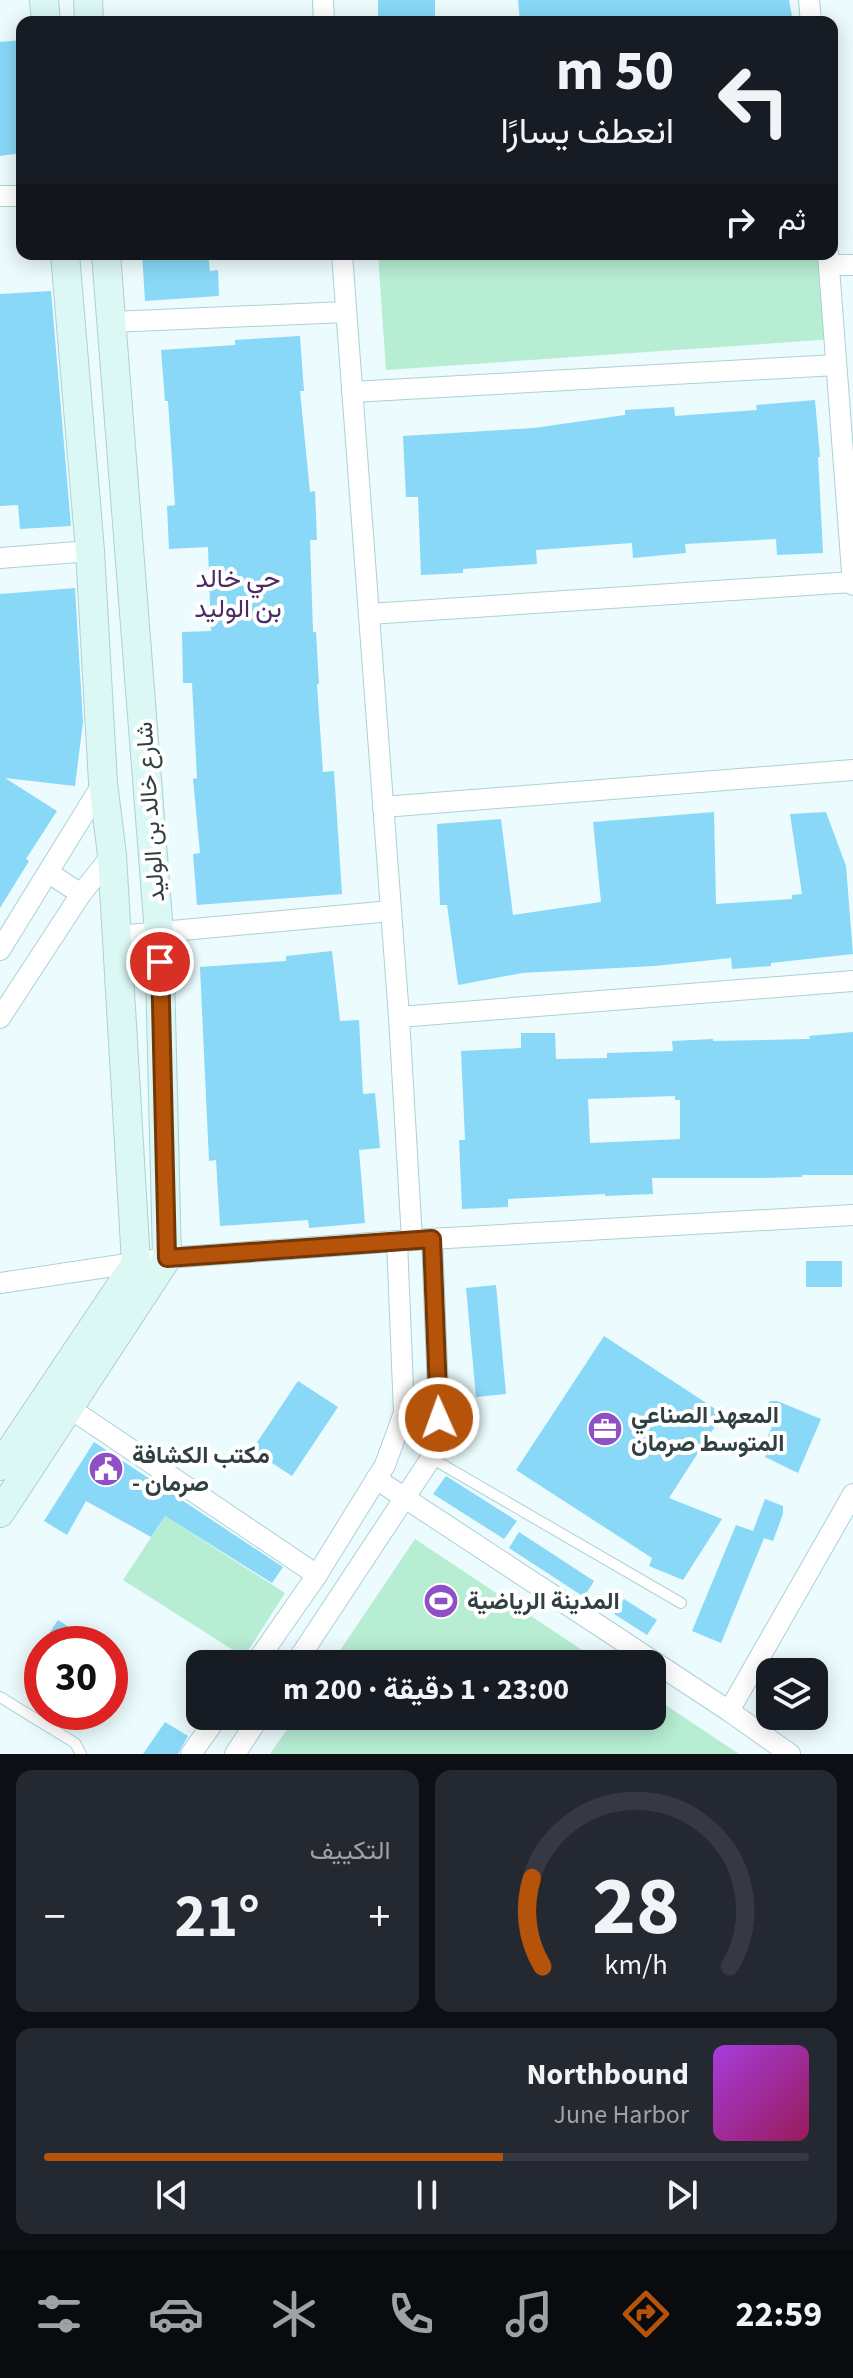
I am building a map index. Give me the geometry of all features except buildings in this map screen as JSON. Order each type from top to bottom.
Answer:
[{"type":"street","name":"شارع خالد بن الوليد","points":[[66,260],[90,551],[103,783],[112,855],[136,1263]]},
{"type":"street","name":"شارع خالد بن الوليد","points":[[107,260],[159,933],[167,1258]]},
{"type":"street","points":[[304,1650],[431,1458],[439,1418],[414,1240],[342,260]]},
{"type":"street","points":[[369,614],[853,584],[828,260],[853,265]]},
{"type":"street","points":[[112,322],[346,312]]},
{"type":"street","points":[[352,392],[836,365]]},
{"type":"street","points":[[0,558],[90,551]]},
{"type":"street","points":[[383,807],[853,770]]},
{"type":"street","points":[[0,950],[103,783]]},
{"type":"street","points":[[0,1018],[81,894],[112,855]]},
{"type":"street","points":[[49,873],[81,894]]},
{"type":"street","points":[[117,936],[391,911]]},
{"type":"street","points":[[399,1017],[853,981]]},
{"type":"street","points":[[0,1283],[167,1258],[414,1240],[853,1215]]},
{"type":"street","points":[[265,1650],[317,1575],[385,1465],[404,1413],[414,1240]]},
{"type":"street","points":[[0,1513],[167,1258]]},
{"type":"street","points":[[0,1466],[136,1263]]},
{"type":"street","points":[[68,1407],[317,1575]]},
{"type":"street","points":[[376,1479],[790,1754]]},
{"type":"street","points":[[729,1711],[853,1494]]},
{"type":"street","points":[[191,1754],[208,1730]]},
{"type":"street","points":[[235,1754],[251,1730]]},
{"type":"lane","points":[[431,1458],[681,1603]]},
{"type":"lane","points":[[0,1697],[75,1743],[81,1754]]},
{"type":"green space","points":[[378,260],[829,260],[835,339],[386,370]]},
{"type":"green space","points":[[165,1516],[285,1593],[248,1650],[233,1650],[123,1580]]},
{"type":"green space","name":"المدينة الرياضية","points":[[415,1539],[582,1650],[340,1650]]},
{"type":"green space","points":[[666,1705],[739,1754],[270,1754],[286,1730],[666,1730]]},
{"type":"place","name":"المعهد الصناعي المتوسط صرمان","points":[[605,1429]]},
{"type":"place","name":"مكتب الكشافة - صرمان","points":[[106,1469]]},
{"type":"place","name":"المدينة الرياضية","points":[[441,1601]]},
{"type":"district","name":"حي خالد بن الوليد","points":[[238,593]]},
{"type":"route","points":[[160,962],[167,1258],[432,1239],[439,1418]]}]
